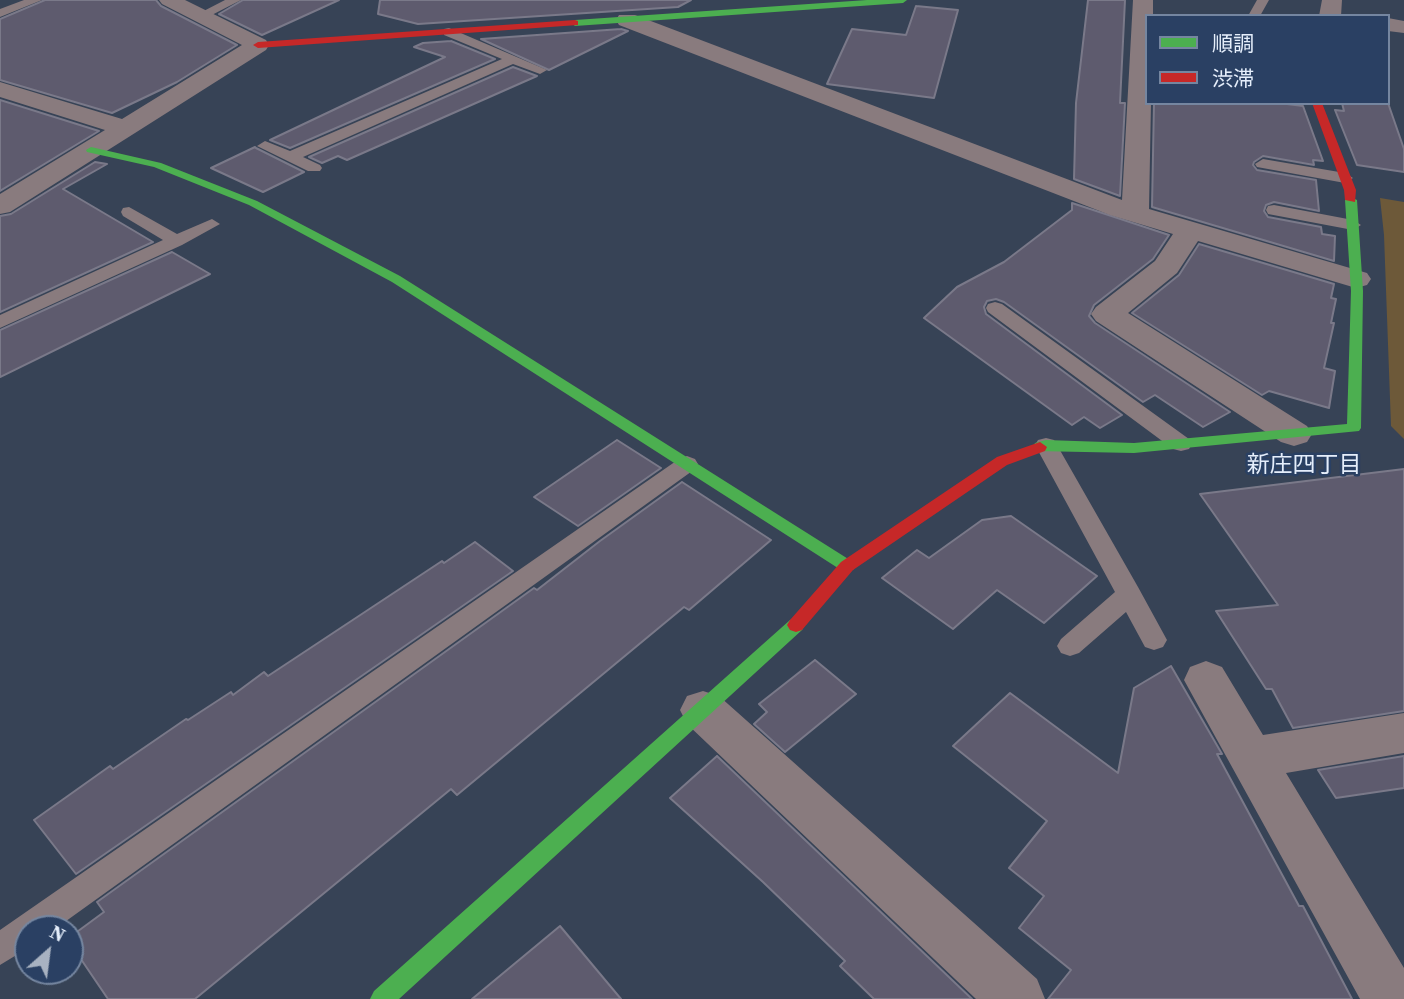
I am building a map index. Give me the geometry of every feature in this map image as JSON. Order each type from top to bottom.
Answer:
[{"type":"street","points":[[169,0],[258,45]]},
{"type":"street","points":[[0,206],[258,45],[627,20],[743,6],[903,0]]},
{"type":"street","points":[[1135,213],[1144,61],[1143,0]]},
{"type":"street","points":[[627,20],[1135,213],[1356,279]]},
{"type":"street","points":[[0,89],[126,128]]},
{"type":"street","points":[[382,999],[790,632],[847,566],[1002,461],[1046,444],[1134,449],[1354,428],[1356,279],[1350,190],[1318,105]]},
{"type":"street","points":[[91,150],[158,165],[253,203],[396,279],[847,566]]},
{"type":"street","points":[[1191,229],[1166,267],[1107,314],[1294,434]]},
{"type":"street","points":[[1206,680],[1391,999]]},
{"type":"street","points":[[703,710],[1017,999]]},
{"type":"street","points":[[1251,758],[1404,733]]},
{"type":"lane","points":[[0,13],[36,0]]},
{"type":"lane","points":[[200,16],[235,0]]},
{"type":"lane","points":[[449,32],[540,70]]},
{"type":"lane","points":[[290,157],[513,59]]},
{"type":"lane","points":[[265,146],[314,168]]},
{"type":"lane","points":[[1263,164],[1345,178]]},
{"type":"lane","points":[[1274,210],[1353,225]]},
{"type":"lane","points":[[129,212],[176,241]]},
{"type":"lane","points":[[0,322],[212,224]]},
{"type":"lane","points":[[995,308],[1181,444]]},
{"type":"lane","points":[[1046,444],[1154,640]]},
{"type":"lane","points":[[48,915],[687,464]]},
{"type":"lane","points":[[1070,646],[1129,594]]},
{"type":"shaded area","points":[[1380,198],[1404,202],[1404,439],[1391,426],[1384,235]]},
{"type":"building","points":[[45,0],[156,0],[161,6],[237,45],[177,82],[112,113],[0,80],[0,19]]},
{"type":"building","points":[[243,0],[339,0],[262,35],[219,14]]},
{"type":"building","points":[[380,0],[691,0],[678,7],[418,24],[378,14]]},
{"type":"building","points":[[1088,0],[1125,0],[1120,103],[1125,103],[1120,196],[1074,179],[1076,103]]},
{"type":"building","points":[[916,6],[958,10],[934,98],[827,84],[852,29],[906,35]]},
{"type":"building","points":[[621,29],[628,31],[549,70],[481,39]]},
{"type":"building","points":[[451,41],[495,59],[290,148],[270,140],[445,57],[414,47],[423,43]]},
{"type":"building","points":[[513,67],[537,76],[347,160],[338,156],[322,163],[309,157]]},
{"type":"building","points":[[0,100],[99,131],[0,191]]},
{"type":"building","points":[[1154,105],[1303,106],[1323,161],[1313,160],[1314,165],[1263,156],[1253,165],[1257,170],[1316,180],[1319,211],[1274,202],[1266,205],[1264,211],[1268,217],[1321,227],[1322,234],[1335,236],[1334,261],[1152,207]]},
{"type":"building","points":[[1342,105],[1389,105],[1404,149],[1404,172],[1357,165],[1335,110],[1344,111]]},
{"type":"building","points":[[255,147],[304,172],[263,192],[211,168]]},
{"type":"building","points":[[95,162],[107,164],[63,189],[153,242],[0,312],[0,216],[11,214]]},
{"type":"building","points":[[1072,203],[1169,235],[1153,259],[1094,305],[1089,316],[1095,323],[1230,412],[1203,427],[1155,395],[1143,402],[1004,302],[996,299],[987,301],[984,307],[986,314],[1122,415],[1100,428],[1084,417],[1072,425],[924,318],[957,287],[1004,262],[1072,210]]},
{"type":"building","points":[[1199,244],[1334,284],[1331,298],[1336,299],[1331,323],[1334,323],[1324,368],[1335,371],[1329,408],[1269,391],[1262,395],[1132,313],[1179,275]]},
{"type":"building","points":[[172,252],[210,274],[0,377],[0,330]]},
{"type":"building","points":[[617,440],[661,468],[578,526],[534,497]]},
{"type":"building","points":[[1404,469],[1404,711],[1293,728],[1272,689],[1266,689],[1216,611],[1278,605],[1200,494]]},
{"type":"building","points":[[682,482],[771,540],[689,610],[684,607],[457,795],[451,789],[195,999],[108,999],[84,964],[84,927],[104,912],[97,902],[534,588],[537,590]]},
{"type":"building","points":[[1011,516],[1097,576],[1044,623],[997,590],[953,629],[882,578],[917,550],[929,558],[982,520]]},
{"type":"building","points":[[475,542],[513,571],[76,874],[34,820],[110,766],[113,769],[186,719],[231,692],[233,695],[264,672],[268,676]]},
{"type":"building","points":[[815,660],[856,694],[785,752],[754,724],[767,712],[759,704]]},
{"type":"building","points":[[1171,666],[1222,754],[1217,754],[1352,999],[1048,999],[1071,970],[1019,928],[1044,896],[1009,868],[1047,821],[953,746],[1010,693],[1118,773],[1134,688]]},
{"type":"building","points":[[717,756],[972,999],[874,999],[840,966],[845,961],[670,798]]},
{"type":"building","points":[[1404,756],[1404,788],[1336,798],[1318,770]]},
{"type":"building","points":[[560,926],[621,999],[472,999]]},
{"type":"traffic: fast","points":[[575,23],[903,0]]},
{"type":"traffic: fast","points":[[91,150],[157,165],[253,203],[396,279],[847,566]]},
{"type":"traffic: fast","points":[[1040,447],[1134,448],[1354,428],[1357,291],[1351,200]]},
{"type":"traffic: fast","points":[[382,999],[796,625]]},
{"type":"traffic: jam","points":[[258,45],[575,23]]},
{"type":"traffic: jam","points":[[1318,105],[1350,190],[1351,200]]},
{"type":"traffic: jam","points":[[796,625],[847,566],[1002,461],[1040,447]]},
{"type":"district","name":"新庄四丁目","points":[[1304,466]]}]
